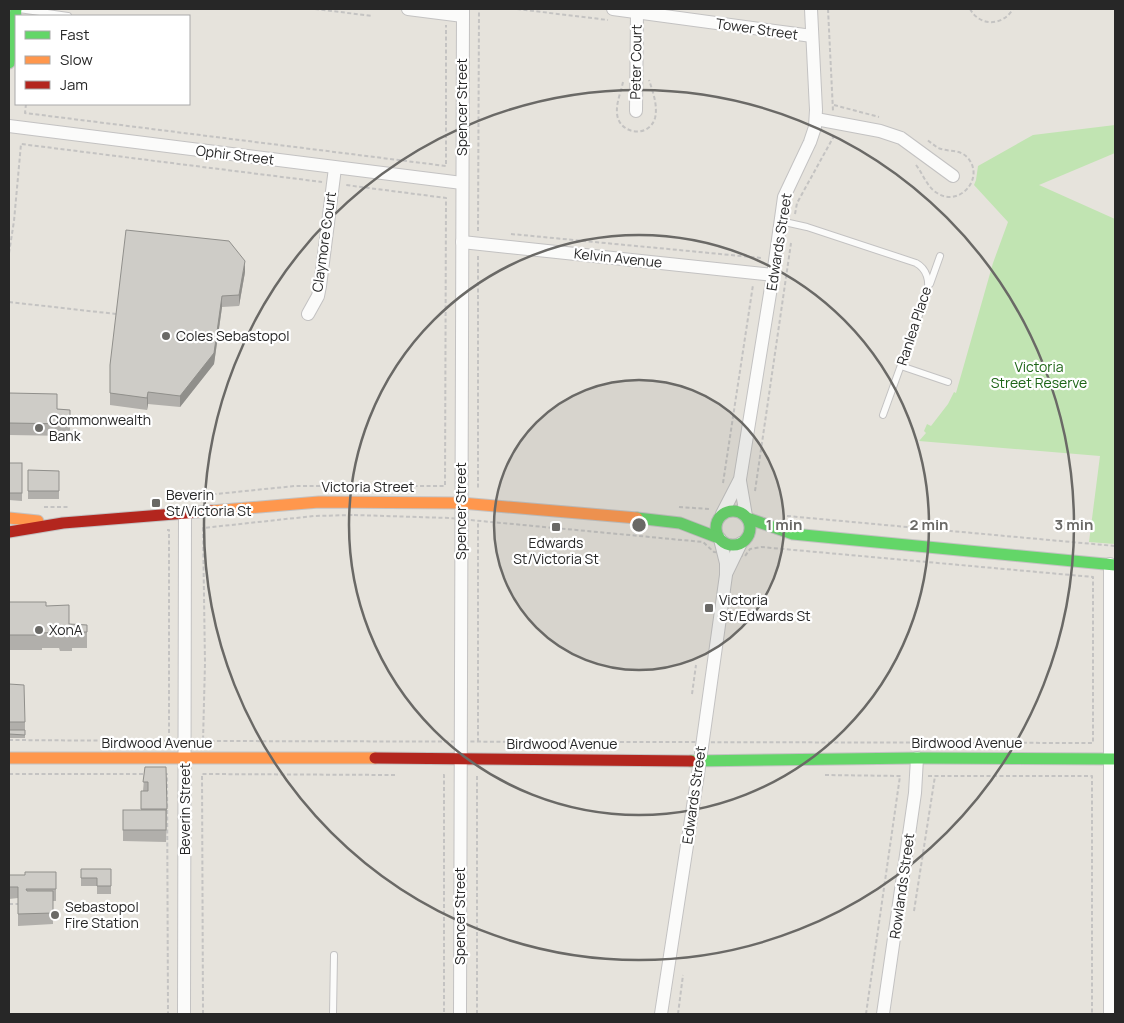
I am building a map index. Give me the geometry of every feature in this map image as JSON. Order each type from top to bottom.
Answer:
[{"type":"main road","points":[[9,63],[15,17]]},
{"type":"main road","name":"Victoria Street","points":[[9,532],[63,523],[319,502],[461,503],[674,522],[720,538]]},
{"type":"main road","points":[[793,534],[763,537],[731,544],[720,538],[716,525],[719,512],[734,510],[746,517],[793,534],[1113,564]]},
{"type":"main road","name":"Victoria Street","points":[[674,522],[719,512]]},
{"type":"main road","points":[[742,542],[750,531],[750,525],[746,517]]},
{"type":"main road","name":"Victoria Street","points":[[9,518],[63,523]]},
{"type":"main road","name":"Birdwood Avenue","points":[[9,758],[185,757],[700,761],[917,758],[1113,759]]},
{"type":"street","points":[[408,9],[463,12]]},
{"type":"street","name":"Edwards Street","points":[[746,517],[740,479],[774,275],[780,221],[786,190],[810,142],[816,118],[811,9]]},
{"type":"street","name":"Spencer Street","points":[[460,1014],[463,12]]},
{"type":"street","name":"Tower Street","points":[[614,15],[637,12],[812,36]]},
{"type":"street","name":"Peter Court","points":[[636,111],[637,12]]},
{"type":"street","points":[[816,118],[880,131],[901,138],[953,176]]},
{"type":"street","name":"Ophir Street","points":[[9,126],[462,183]]},
{"type":"street","name":"Claymore Court","points":[[308,314],[318,296],[320,286],[335,168]]},
{"type":"street","name":"Kelvin Avenue","points":[[462,242],[774,275]]},
{"type":"street","name":"Edwards Street","points":[[719,512],[740,479]]},
{"type":"street","name":"Beverin Street","points":[[184,1014],[185,513]]},
{"type":"street","name":"Edwards Street","points":[[661,1014],[700,761],[726,575],[726,564],[720,538]]},
{"type":"street","name":"Edwards Street","points":[[726,575],[742,542]]},
{"type":"street","points":[[1110,1014],[1113,564]]},
{"type":"street","name":"Rowlands Street","points":[[883,1014],[917,758]]},
{"type":"lane","points":[[16,9],[61,15]]},
{"type":"lane","name":"Ranlea Place","points":[[780,221],[794,223],[918,264],[928,279],[927,292],[884,415]]},
{"type":"lane","points":[[927,292],[940,256]]},
{"type":"lane","points":[[901,366],[948,382]]},
{"type":"lane","points":[[333,1014],[334,955]]},
{"type":"path","points":[[315,9],[373,16]]},
{"type":"path","points":[[478,488],[479,9]]},
{"type":"path","points":[[517,9],[614,15]]},
{"type":"path","points":[[755,492],[797,203],[834,136],[828,9]]},
{"type":"path","points":[[970,9],[973,14],[984,22],[995,22],[1005,19],[1013,9]]},
{"type":"path","points":[[26,105],[25,113],[446,166],[446,25]]},
{"type":"path","points":[[624,78],[617,113],[621,126],[628,130]]},
{"type":"path","points":[[9,253],[21,144],[446,198],[445,486]]},
{"type":"path","points":[[508,233],[762,258]]},
{"type":"path","points":[[723,483],[754,280]]},
{"type":"path","points":[[9,302],[116,314]]},
{"type":"path","points":[[706,516],[719,512]]},
{"type":"path","points":[[718,552],[714,552],[703,542],[460,520],[354,515],[324,516],[203,528],[205,662],[203,741],[1093,743],[1093,577]]},
{"type":"path","points":[[781,516],[1115,546]]},
{"type":"path","points":[[478,522],[478,742]]},
{"type":"path","points":[[9,740],[169,741],[168,530]]},
{"type":"path","points":[[692,694],[696,665]]},
{"type":"path","points":[[9,774],[146,774]]},
{"type":"path","points":[[156,774],[167,774],[168,1014]]},
{"type":"path","points":[[202,1014],[202,774],[396,775]]},
{"type":"path","points":[[435,775],[444,775],[444,1014]]},
{"type":"path","points":[[477,775],[477,1014]]},
{"type":"path","points":[[866,1014],[900,776],[1092,776],[1092,1014]]},
{"type":"path","points":[[914,911],[935,776]]},
{"type":"path","points":[[9,904],[18,904]]},
{"type":"path","points":[[678,1014],[683,975]]},
{"type":"green space","name":"Victoria Street Reserve","points":[[1115,125],[1115,153],[1039,185],[1115,219],[1115,544],[1089,542],[1100,456],[919,441],[926,433],[924,431],[927,424],[931,426],[948,404],[954,392],[956,393],[993,263],[1008,222],[974,185],[978,166],[1033,135]]},
{"type":"building","name":"Coles Sebastopol","points":[[126,230],[229,241],[245,261],[239,295],[222,296],[214,353],[180,396],[148,392],[147,398],[110,393],[110,365]]},
{"type":"building","points":[[9,393],[57,394],[57,409],[70,410],[70,424],[9,423]]},
{"type":"building","points":[[9,463],[22,463],[22,493],[9,493]]},
{"type":"building","points":[[28,470],[59,471],[59,491],[28,491]]},
{"type":"building","points":[[9,602],[46,602],[46,606],[69,605],[69,624],[87,625],[87,632],[72,632],[72,636],[60,636],[59,632],[42,633],[42,635],[9,635]]},
{"type":"building","points":[[9,684],[24,685],[25,722],[9,722]]},
{"type":"building","points":[[9,730],[25,730],[25,735],[9,734]]},
{"type":"building","points":[[145,767],[166,767],[167,809],[141,809],[141,791],[148,791],[148,782],[143,782]]},
{"type":"building","points":[[123,810],[166,810],[166,830],[123,830]]},
{"type":"building","points":[[81,869],[111,869],[111,886],[97,886],[97,878],[81,878]]},
{"type":"building","points":[[25,872],[56,872],[56,889],[26,889],[27,891],[53,891],[53,913],[18,914],[18,887],[9,887],[9,875],[25,875]]},
{"type":"traffic: fast","points":[[15,15],[16,9]]},
{"type":"traffic: fast","points":[[9,63],[15,17]]},
{"type":"traffic: fast","points":[[733,511],[745,516],[750,528],[745,540],[733,545],[721,540],[716,528],[721,516],[733,511]]},
{"type":"traffic: fast","points":[[637,518],[680,523],[719,538]]},
{"type":"traffic: fast","points":[[747,518],[793,534],[1115,565]]},
{"type":"traffic: fast","points":[[691,761],[917,758],[1115,759]]},
{"type":"traffic: slow","points":[[211,511],[319,502],[461,503],[637,518]]},
{"type":"traffic: slow","points":[[9,518],[38,521]]},
{"type":"traffic: slow","points":[[9,758],[375,758]]},
{"type":"traffic: jam","points":[[9,532],[63,523],[211,511]]},
{"type":"traffic: jam","points":[[375,758],[691,761]]},
{"type":"place","name":"Coles Sebastopol","points":[[166,336]]},
{"type":"place","name":"Commonwealth Bank","points":[[39,428]]},
{"type":"place","name":"Beverin St/Victoria St","points":[[156,503]]},
{"type":"place","name":"Edwards St/Victoria St","points":[[556,527]]},
{"type":"place","name":"Victoria St/Edwards St","points":[[709,608]]},
{"type":"place","name":"XonA","points":[[39,630]]},
{"type":"place","name":"Sebastopol Fire Station","points":[[55,915]]}]
